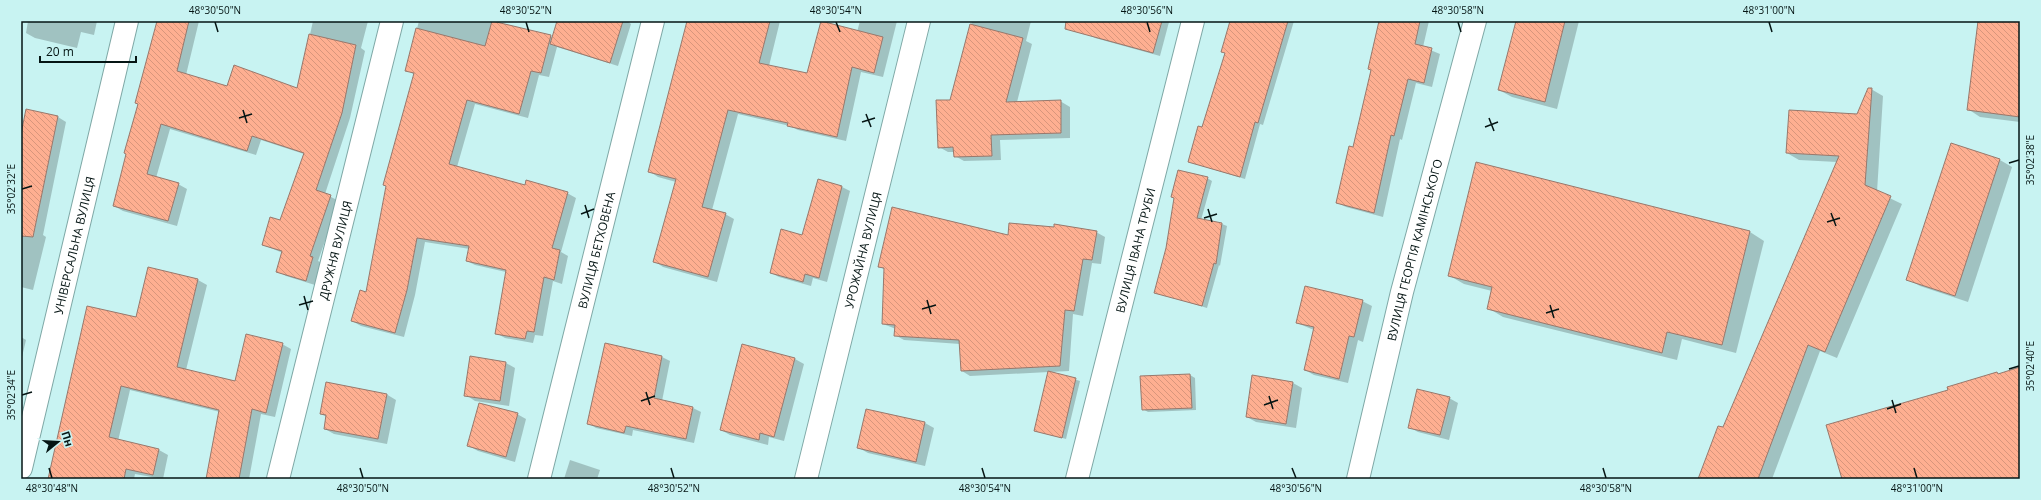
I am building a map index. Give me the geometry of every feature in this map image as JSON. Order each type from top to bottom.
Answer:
[{"type":"street","name":"УНІВЕРСАЛЬНА ВУЛИЦЯ","points":[[21,468],[127,21]]},
{"type":"street","name":"ДРУЖНЯ ВУЛИЦЯ","points":[[278,479],[392,21]]},
{"type":"street","name":"ВУЛИЦЯ БЕТХОВЕНА","points":[[539,479],[653,21]]},
{"type":"street","name":"УРОЖАЙНА ВУЛИЦЯ","points":[[806,479],[919,21]]},
{"type":"street","name":"ВУЛИЦЯ ІВАНА ТРУБИ","points":[[1077,479],[1193,21]]},
{"type":"street","name":"ВУЛИЦЯ ГЕОРГІЯ КАМІНСЬКОГО","points":[[1358,479],[1402,292],[1475,21]]},
{"type":"building","points":[[157,21],[189,21],[177,71],[227,86],[234,65],[297,88],[309,34],[356,45],[342,113],[316,190],[331,195],[310,256],[313,257],[306,281],[276,272],[282,251],[262,245],[270,217],[280,220],[304,153],[252,136],[247,151],[161,124],[147,174],[179,183],[168,221],[113,206],[126,154],[124,153],[138,104],[135,103]]},
{"type":"building","points":[[492,21],[551,35],[541,73],[531,71],[519,114],[467,100],[449,164],[525,185],[526,180],[568,192],[552,248],[560,250],[554,280],[544,277],[534,332],[527,331],[525,339],[495,334],[506,270],[466,261],[469,246],[417,238],[407,290],[395,333],[351,321],[360,290],[366,292],[386,186],[383,185],[414,73],[405,71],[416,28],[485,46]]},
{"type":"building","points":[[557,21],[623,21],[610,63],[550,44]]},
{"type":"building","points":[[687,21],[770,21],[759,63],[807,73],[821,21],[883,37],[874,73],[852,67],[837,137],[787,126],[788,123],[728,110],[702,207],[726,213],[708,277],[653,262],[676,179],[648,172]]},
{"type":"building","points":[[1066,21],[1162,21],[1153,53],[1065,29]]},
{"type":"building","points":[[1230,21],[1288,21],[1258,123],[1255,122],[1240,177],[1188,162],[1198,126],[1202,127],[1225,53],[1221,52]]},
{"type":"building","points":[[1379,21],[1420,21],[1415,44],[1432,48],[1424,83],[1408,79],[1394,136],[1391,135],[1374,213],[1336,203],[1349,146],[1353,147],[1371,70],[1368,69]]},
{"type":"building","points":[[1516,21],[1565,21],[1545,102],[1498,90]]},
{"type":"building","points":[[1978,21],[2020,21],[2020,117],[1967,110]]},
{"type":"building","points":[[970,24],[1023,38],[1006,102],[1061,100],[1061,133],[991,135],[992,156],[954,157],[953,147],[938,148],[936,100],[950,100]]},
{"type":"building","points":[[1868,88],[1872,88],[1865,185],[1891,196],[1825,352],[1808,345],[1758,479],[1698,479],[1718,426],[1723,427],[1839,156],[1786,153],[1789,110],[1857,114]]},
{"type":"building","points":[[26,109],[58,116],[33,237],[21,236],[21,134]]},
{"type":"building","points":[[1951,143],[2000,159],[1955,296],[1906,280]]},
{"type":"building","points":[[1476,162],[1750,231],[1722,345],[1667,332],[1662,353],[1487,309],[1492,287],[1448,276]]},
{"type":"building","points":[[1178,170],[1208,177],[1197,218],[1222,223],[1216,264],[1214,263],[1202,306],[1154,293],[1166,248],[1174,198],[1171,197]]},
{"type":"building","points":[[818,179],[842,186],[819,278],[805,274],[803,282],[770,273],[781,229],[802,235]]},
{"type":"building","points":[[892,207],[1008,235],[1009,223],[1054,227],[1054,224],[1097,231],[1092,260],[1083,259],[1074,311],[1065,310],[1060,366],[961,371],[959,340],[894,336],[895,325],[882,324],[884,268],[878,267]]},
{"type":"building","points":[[148,267],[198,279],[177,367],[235,381],[246,334],[283,343],[266,413],[252,409],[239,479],[206,479],[219,410],[121,386],[109,437],[159,449],[153,475],[126,469],[124,479],[48,479],[87,306],[136,317]]},
{"type":"building","points":[[1305,286],[1363,300],[1354,337],[1349,336],[1339,379],[1304,370],[1314,327],[1296,323]]},
{"type":"building","points":[[605,343],[662,356],[654,398],[693,407],[686,439],[626,426],[624,433],[587,424]]},
{"type":"building","points":[[742,344],[795,358],[774,437],[760,433],[759,440],[720,430]]},
{"type":"building","points":[[470,356],[506,362],[500,401],[464,396]]},
{"type":"building","points":[[2020,367],[2020,479],[1842,479],[1826,425],[1948,390],[1947,387],[1997,372],[1998,374]]},
{"type":"building","points":[[1048,371],[1076,378],[1062,438],[1034,431]]},
{"type":"building","points":[[1190,374],[1192,408],[1142,410],[1140,376]]},
{"type":"building","points":[[1252,375],[1293,382],[1286,424],[1246,417]]},
{"type":"building","points":[[326,382],[387,394],[378,439],[324,429],[326,415],[320,414]]},
{"type":"building","points":[[1417,389],[1450,397],[1440,435],[1408,428]]},
{"type":"building","points":[[479,403],[518,413],[506,457],[467,446]]},
{"type":"building","points":[[866,409],[925,422],[916,462],[857,448]]}]
